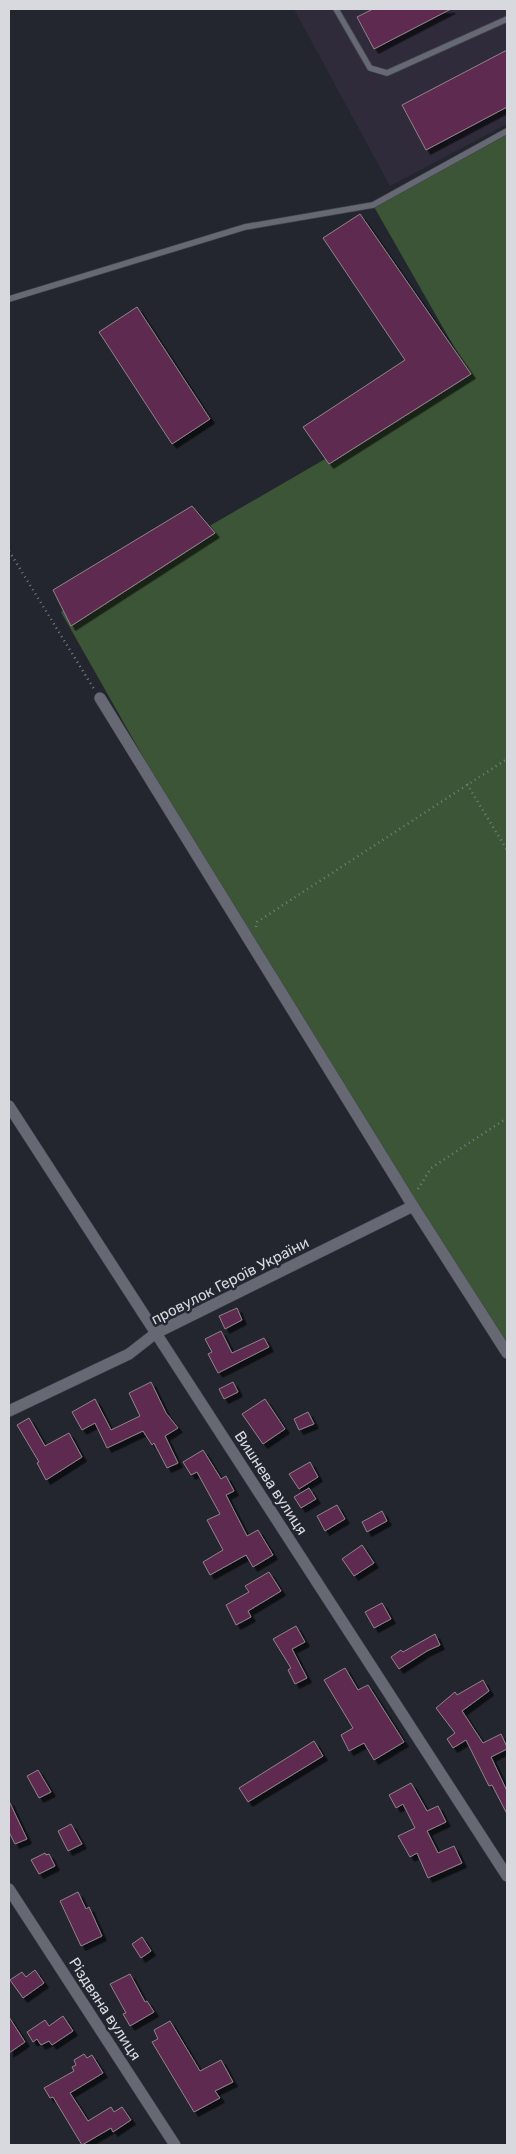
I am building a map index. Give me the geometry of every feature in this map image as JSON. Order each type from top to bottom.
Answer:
[{"type":"street","points":[[100,698],[412,1206],[507,1353]]},
{"type":"street","name":"Вишнева вулиця","points":[[9,1106],[507,1876]]},
{"type":"street","name":"провулок Героїв України","points":[[9,1411],[129,1354],[156,1333],[412,1206]]},
{"type":"street","name":"Різдвяна вулиця","points":[[9,1889],[175,2145]]},
{"type":"lane","points":[[336,9],[370,68],[387,73],[507,19]]},
{"type":"lane","points":[[9,299],[245,228],[374,205],[507,131]]},
{"type":"path","points":[[9,551],[100,698]]},
{"type":"path","points":[[250,943],[258,922],[466,784],[507,759]]},
{"type":"path","points":[[466,784],[507,850]]},
{"type":"path","points":[[412,1206],[412,1198],[431,1168],[507,1118]]},
{"type":"shaded area","points":[[294,9],[507,9],[507,124],[390,186]]},
{"type":"green space","points":[[507,131],[507,1353],[238,924],[61,612],[470,375],[373,205]]},
{"type":"building","points":[[373,9],[451,9],[374,49],[357,17]]},
{"type":"building","points":[[507,50],[507,107],[426,150],[402,105]]},
{"type":"building","points":[[360,214],[471,374],[329,464],[303,427],[405,360],[323,238]]},
{"type":"building","points":[[137,307],[210,419],[172,444],[99,332]]},
{"type":"building","points":[[192,506],[215,533],[71,626],[53,590]]},
{"type":"building","points":[[237,1308],[242,1320],[225,1329],[219,1316]]},
{"type":"building","points":[[221,1331],[232,1353],[264,1338],[269,1347],[218,1373],[208,1354],[212,1352],[205,1339]]},
{"type":"building","points":[[151,1382],[166,1413],[178,1428],[165,1436],[178,1463],[167,1468],[154,1443],[152,1445],[143,1431],[107,1448],[95,1423],[82,1430],[72,1412],[95,1399],[111,1430],[140,1416],[129,1393]]},
{"type":"building","points":[[233,1382],[238,1392],[224,1399],[219,1389]]},
{"type":"building","points":[[265,1399],[285,1429],[263,1444],[242,1414]]},
{"type":"building","points":[[308,1412],[314,1424],[299,1430],[294,1419]]},
{"type":"building","points":[[29,1418],[45,1446],[69,1433],[82,1457],[46,1480],[37,1463],[39,1462],[17,1425]]},
{"type":"building","points":[[203,1450],[221,1479],[226,1476],[234,1491],[226,1495],[247,1536],[258,1530],[273,1555],[253,1567],[246,1555],[210,1575],[203,1562],[223,1550],[207,1520],[220,1514],[197,1472],[191,1475],[183,1462]]},
{"type":"building","points":[[310,1462],[318,1477],[299,1489],[289,1474]]},
{"type":"building","points":[[309,1488],[316,1499],[301,1508],[294,1497]]},
{"type":"building","points":[[337,1505],[345,1519],[325,1531],[317,1516]]},
{"type":"building","points":[[382,1511],[387,1521],[367,1532],[362,1522]]},
{"type":"building","points":[[362,1545],[374,1563],[354,1576],[342,1559]]},
{"type":"building","points":[[269,1572],[281,1591],[248,1611],[251,1617],[236,1625],[226,1605],[249,1592],[245,1586]]},
{"type":"building","points":[[382,1603],[391,1619],[374,1628],[365,1612]]},
{"type":"building","points":[[296,1626],[305,1642],[292,1649],[307,1678],[295,1684],[288,1670],[291,1668],[273,1639]]},
{"type":"building","points":[[435,1634],[440,1645],[399,1669],[391,1657],[401,1650],[403,1652]]},
{"type":"building","points":[[345,1668],[358,1690],[368,1685],[404,1742],[374,1760],[364,1743],[349,1751],[341,1735],[353,1728],[324,1680]]},
{"type":"building","points":[[483,1680],[489,1691],[462,1711],[483,1743],[501,1734],[507,1747],[507,1749],[491,1757],[507,1791],[507,1814],[492,1785],[489,1786],[466,1740],[453,1748],[447,1739],[455,1733],[436,1708],[455,1692],[457,1695]]},
{"type":"building","points":[[314,1741],[323,1756],[248,1802],[239,1788]]},
{"type":"building","points":[[38,1770],[51,1792],[39,1798],[27,1776]]},
{"type":"building","points":[[411,1783],[427,1811],[438,1806],[446,1822],[427,1831],[438,1853],[454,1846],[462,1863],[428,1878],[417,1853],[410,1857],[398,1836],[415,1828],[403,1804],[396,1808],[389,1795]]},
{"type":"building","points":[[9,1801],[27,1839],[15,1844],[9,1832]]},
{"type":"building","points":[[71,1824],[82,1844],[68,1851],[58,1831]]},
{"type":"building","points":[[45,1853],[46,1855],[49,1854],[55,1866],[39,1874],[31,1860]]},
{"type":"building","points":[[78,1892],[86,1909],[89,1907],[102,1936],[81,1946],[60,1901]]},
{"type":"building","points":[[142,1937],[151,1951],[141,1958],[132,1944]]},
{"type":"building","points":[[35,1970],[44,1983],[23,1998],[10,1980],[22,1972],[26,1977]]},
{"type":"building","points":[[130,1974],[145,2002],[147,2001],[154,2012],[130,2026],[123,2014],[126,2013],[110,1984]]},
{"type":"building","points":[[63,2016],[73,2031],[52,2045],[49,2041],[41,2045],[37,2039],[33,2042],[27,2032],[45,2020],[49,2026]]},
{"type":"building","points":[[9,2017],[25,2042],[9,2053]]},
{"type":"building","points":[[170,2021],[200,2071],[221,2060],[233,2082],[215,2091],[220,2098],[194,2112],[152,2042],[158,2039],[154,2030]]},
{"type":"building","points":[[84,2054],[87,2058],[92,2055],[103,2073],[70,2093],[88,2121],[111,2107],[114,2112],[122,2107],[131,2120],[113,2132],[111,2128],[82,2145],[53,2097],[50,2098],[44,2088],[74,2071],[72,2067],[76,2065],[74,2060]]}]
